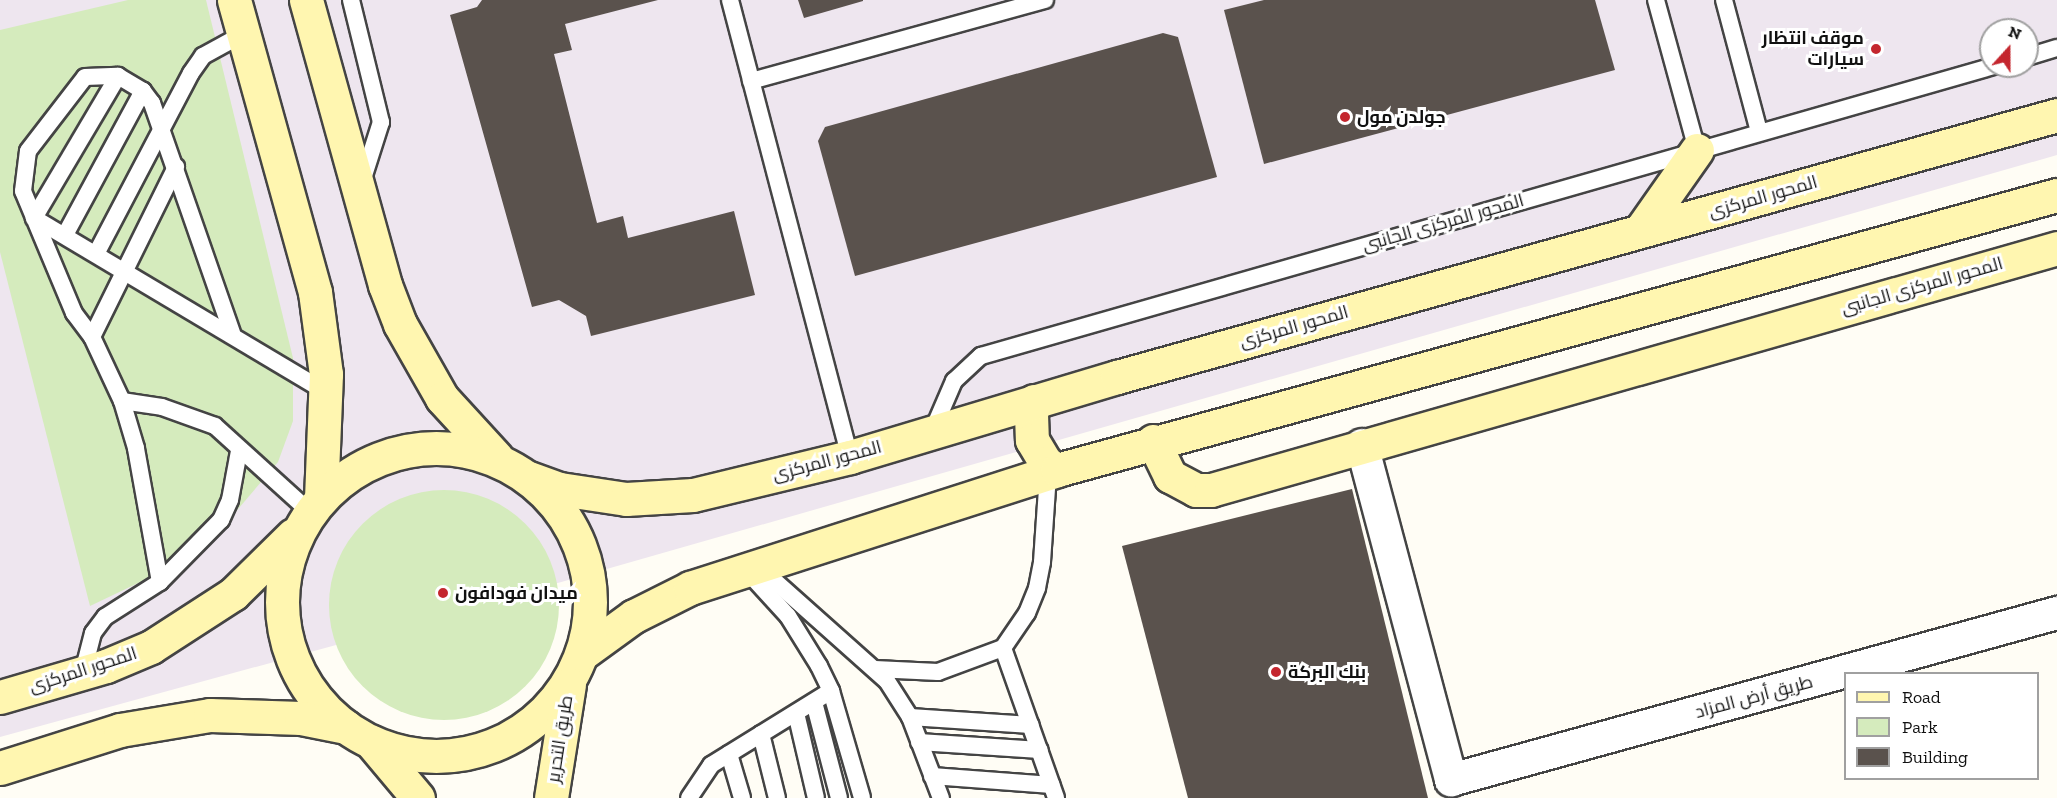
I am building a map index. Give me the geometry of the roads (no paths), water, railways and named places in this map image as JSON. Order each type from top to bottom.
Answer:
[{"type":"main road","points":[[234,0],[315,292],[326,392],[311,512],[288,559],[281,597],[285,634],[308,686],[358,734],[418,798]]},
{"type":"main road","points":[[306,0],[385,285],[419,363],[469,432],[500,462]]},
{"type":"main road","name":"المحور المركزى","points":[[529,478],[593,495],[659,499],[693,495],[850,457],[1034,401],[2057,115]]},
{"type":"main road","points":[[1640,231],[1697,150]]},
{"type":"main road","points":[[576,667],[662,601],[753,568],[1053,472],[1153,441],[2057,195]]},
{"type":"main road","name":"المحور المركزى الجانبى","points":[[1153,441],[1170,476],[1196,490],[1211,490],[2057,248]]},
{"type":"main road","points":[[1034,401],[1031,414],[1032,440],[1053,472]]},
{"type":"main road","points":[[0,768],[120,730],[187,717],[256,714],[358,734],[400,752],[433,756],[476,751],[526,728],[550,707],[576,667],[590,621],[591,589],[584,557],[572,527],[553,500],[529,478],[500,462],[463,450],[414,450],[386,456],[351,473],[311,512]]},
{"type":"main road","name":"المحور المركزى","points":[[0,697],[83,672],[151,646],[194,623],[234,594],[311,512]]},
{"type":"main road","name":"طريق التحرير","points":[[551,798],[576,667]]},
{"type":"street","name":"طريق أرض المزاد","points":[[1362,445],[1451,780],[2057,613]]},
{"type":"lane","points":[[351,0],[381,123],[359,189]]},
{"type":"lane","points":[[730,0],[850,457]]},
{"type":"lane","points":[[751,81],[1045,0]]},
{"type":"lane","points":[[1656,0],[1697,150]]},
{"type":"lane","points":[[1724,0],[1759,132]]},
{"type":"lane","points":[[96,254],[203,56],[243,34]]},
{"type":"lane","points":[[2039,53],[2057,48]]},
{"type":"lane","name":"المحور المركزى الجانبى","points":[[932,432],[954,381],[981,356],[1979,70]]},
{"type":"lane","points":[[160,582],[136,448],[122,401],[92,337],[74,313],[34,218],[22,178],[28,151],[35,138],[85,77],[118,76],[143,91],[152,103],[232,333]]},
{"type":"lane","points":[[34,218],[118,76]]},
{"type":"lane","points":[[65,236],[143,91]]},
{"type":"lane","points":[[92,337],[176,167]]},
{"type":"lane","points":[[34,218],[232,333],[326,392]]},
{"type":"lane","points":[[122,401],[188,414],[215,426],[239,451],[311,512]]},
{"type":"lane","points":[[83,672],[93,633],[105,617],[160,582],[225,514],[239,451]]},
{"type":"lane","points":[[875,669],[938,672],[1004,648],[1027,613],[1036,588],[1042,562],[1053,472]]},
{"type":"lane","points":[[753,568],[875,669],[898,695],[910,717],[940,798]]},
{"type":"lane","points":[[753,568],[788,616],[831,691],[862,798]]},
{"type":"lane","points":[[932,776],[1054,792],[1004,648]]},
{"type":"lane","points":[[689,798],[711,765],[831,691]]},
{"type":"lane","points":[[814,702],[839,798]]},
{"type":"lane","points":[[796,713],[816,798]]},
{"type":"lane","points":[[910,717],[1031,725]]},
{"type":"lane","points":[[760,734],[777,798]]},
{"type":"lane","points":[[919,742],[1040,750]]},
{"type":"lane","points":[[729,754],[742,798]]},
{"type":"place","name":"موقف انتظار سيارات","points":[[1876,49]]},
{"type":"place","name":"جولدن مول","points":[[1345,117]]},
{"type":"place","name":"ميدان فودافون","points":[[443,593]]},
{"type":"place","name":"بنك البركة","points":[[1276,672]]}]
